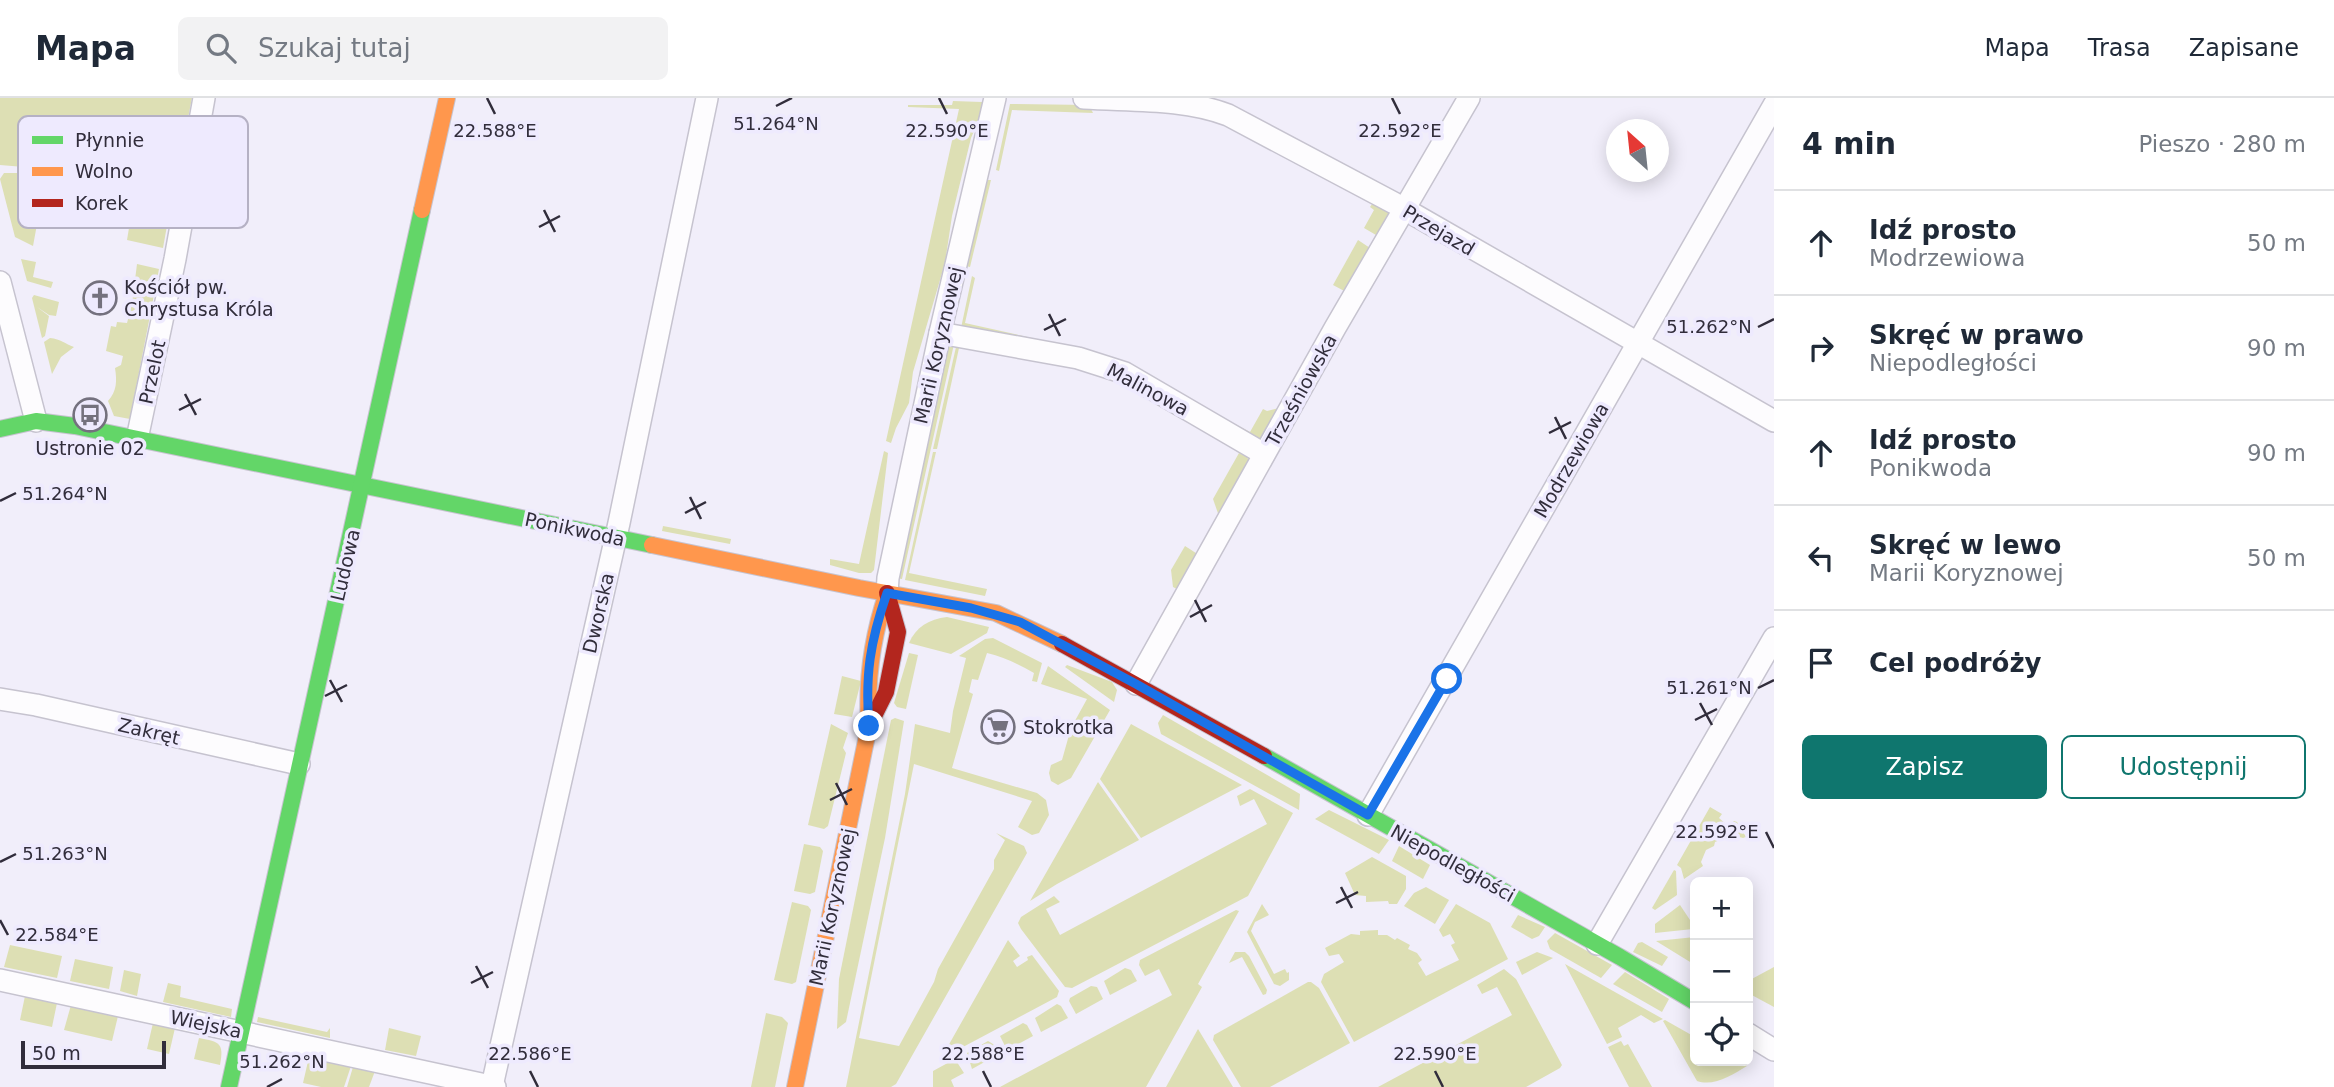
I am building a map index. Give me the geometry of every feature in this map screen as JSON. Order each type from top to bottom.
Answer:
[{"type":"street","name":"Przelot","points":[[201,116],[204,98]]},
{"type":"street","name":"Ludowa","points":[[229,1087],[447,98]]},
{"type":"street","name":"Dworska","points":[[493,1087],[615,537],[707,98]]},
{"type":"street","name":"Marii Koryznowej","points":[[869,726],[866,692],[872,642],[887,593],[940,333],[995,98]]},
{"type":"street","name":"Przejazd","points":[[1084,98],[1186,104],[1214,110],[1263,133],[1404,210],[1774,421]]},
{"type":"street","name":"Trześniowska","points":[[1136,684],[1264,454],[1469,98]]},
{"type":"street","name":"Modrzewiowa","points":[[1368,815],[1774,105]]},
{"type":"street","name":"Przelot","points":[[138,439],[181,228]]},
{"type":"street","points":[[0,282],[36,421]]},
{"type":"street","name":"Malinowa","points":[[940,333],[1077,358],[1125,373],[1264,454]]},
{"type":"street","name":"Ponikwoda","points":[[0,429],[36,421],[54,422],[996,614],[1051,638],[1136,684]]},
{"type":"street","name":"Marii Koryznowej","points":[[795,1087],[869,726],[886,692],[898,632],[887,593]]},
{"type":"street","points":[[1597,944],[1774,638]]},
{"type":"street","name":"Niepodległości","points":[[1136,684],[1690,999]]},
{"type":"street","name":"Zakręt","points":[[0,699],[299,764]]},
{"type":"street","name":"Wiejska","points":[[0,980],[493,1087]]},
{"type":"street","points":[[1753,1037],[1774,1050]]},
{"type":"green space","points":[[0,98],[192,98],[188,116],[18,116],[18,166],[0,165]]},
{"type":"green space","points":[[953,101],[982,102],[984,107],[971,138],[952,216],[945,263],[913,372],[909,403],[891,443],[886,441],[959,109],[908,105],[952,105]]},
{"type":"green space","points":[[1010,104],[1089,105],[1093,113],[1012,110],[999,171],[996,170]]},
{"type":"green space","points":[[4,173],[18,173],[18,228],[36,228],[33,246],[15,237],[0,179]]},
{"type":"green space","points":[[987,180],[991,180],[970,267],[966,266],[983,185]]},
{"type":"green space","points":[[1375,200],[1390,213],[1382,234],[1376,235],[1364,228],[1374,210],[1370,207]]},
{"type":"green space","points":[[129,228],[167,228],[163,248],[127,240]]},
{"type":"green space","points":[[1358,240],[1370,248],[1348,293],[1333,285]]},
{"type":"green space","points":[[21,259],[36,262],[33,277],[53,282],[51,288],[27,281]]},
{"type":"green space","points":[[137,264],[159,269],[130,419],[114,416],[108,401],[116,386],[115,368],[121,365],[123,356],[106,351],[111,326],[116,327],[117,322],[127,323]]},
{"type":"green space","points":[[972,276],[975,278],[965,323],[1059,344],[1058,350],[961,328]]},
{"type":"green space","points":[[34,295],[59,302],[56,316],[37,307],[49,316],[45,336],[42,338],[32,298]]},
{"type":"green space","points":[[50,338],[74,347],[61,357],[52,374],[44,342]]},
{"type":"green space","points":[[947,343],[954,344],[902,579],[895,578],[906,545],[910,511]]},
{"type":"green space","points":[[956,347],[959,348],[937,449],[933,449]]},
{"type":"green space","points":[[1283,407],[1263,442],[1236,430],[1235,424],[1250,432],[1263,409],[1267,411]]},
{"type":"green space","points":[[884,451],[888,453],[874,570],[871,573],[859,573],[830,565],[830,559],[859,564]]},
{"type":"green space","points":[[933,452],[936,452],[909,573],[987,589],[985,596],[905,580]]},
{"type":"green space","points":[[1239,453],[1247,457],[1251,464],[1220,519],[1213,499]]},
{"type":"green space","points":[[663,526],[731,539],[730,544],[662,531]]},
{"type":"green space","points":[[1185,546],[1199,555],[1179,590],[1173,587],[1171,570]]},
{"type":"green space","points":[[947,617],[989,627],[987,633],[951,654],[909,643],[915,632],[924,625]]},
{"type":"green space","points":[[993,638],[1042,663],[1037,682],[1032,681],[1034,673],[987,653],[978,680],[972,679],[969,692],[973,694],[952,768],[1037,793],[1046,800],[1049,815],[1039,833],[1032,835],[1018,827],[1032,801],[914,764],[859,1038],[899,1046],[994,869],[994,860],[1005,840],[996,833],[1024,846],[1027,853],[896,1084],[891,1087],[846,1087],[905,794],[915,724],[950,733],[966,658],[959,656],[985,639]]},
{"type":"green space","points":[[909,653],[918,655],[906,709],[897,707],[894,703]]},
{"type":"green space","points":[[1067,665],[1112,682],[1117,690],[1114,702],[1065,667]]},
{"type":"green space","points":[[1048,666],[1110,710],[1071,778],[1058,785],[1051,781],[1051,765],[1062,760],[1071,728],[1087,699],[1041,684]]},
{"type":"green space","points":[[842,676],[861,681],[852,717],[834,714]]},
{"type":"green space","points":[[1163,715],[1300,794],[1299,810],[1161,734],[1158,723]]},
{"type":"green space","points":[[895,718],[904,721],[885,838],[846,1022],[837,1029],[839,979],[891,720]]},
{"type":"green space","points":[[831,724],[848,733],[843,748],[846,753],[828,826],[824,829],[808,825]]},
{"type":"green space","points":[[1131,724],[1242,785],[1141,838],[1100,779]]},
{"type":"green space","points":[[1098,782],[1139,840],[1030,901]]},
{"type":"green space","points":[[1250,789],[1293,813],[1248,896],[1072,988],[1065,987],[1021,929],[1018,923],[1021,917],[1054,896],[1060,902],[1046,909],[1060,935],[1267,824],[1254,799],[1240,806],[1237,796]]},
{"type":"green space","points":[[1710,807],[1722,814],[1719,818],[1728,826],[1734,821],[1737,822],[1746,837],[1732,835],[1715,842],[1714,846],[1706,850],[1701,862],[1703,866],[1684,879],[1681,868],[1677,865]]},
{"type":"green space","points":[[1329,810],[1389,840],[1379,854],[1315,819]]},
{"type":"green space","points":[[804,844],[820,847],[823,851],[815,892],[810,894],[794,891]]},
{"type":"green space","points":[[1399,846],[1430,865],[1423,879],[1392,861]]},
{"type":"green space","points":[[1372,857],[1406,876],[1406,889],[1397,904],[1389,904],[1388,901],[1366,902],[1366,896],[1355,895],[1345,873]]},
{"type":"green space","points":[[1674,870],[1677,895],[1655,910],[1652,908]]},
{"type":"green space","points":[[1426,887],[1449,900],[1435,924],[1404,906],[1414,893]]},
{"type":"green space","points":[[792,902],[808,906],[811,910],[796,982],[792,984],[774,980]]},
{"type":"green space","points":[[1262,904],[1269,915],[1255,922],[1251,931],[1274,974],[1285,969],[1289,972],[1289,980],[1280,986],[1274,984],[1247,932]]},
{"type":"green space","points":[[1456,904],[1490,923],[1508,959],[1354,1042],[1321,982],[1324,974],[1344,962],[1339,954],[1329,956],[1325,948],[1351,934],[1360,935],[1360,931],[1378,930],[1378,935],[1387,935],[1395,940],[1397,938],[1410,945],[1408,949],[1417,953],[1422,960],[1418,963],[1426,976],[1459,960],[1451,945],[1455,943],[1450,934],[1443,937],[1439,930]]},
{"type":"green space","points":[[1680,905],[1690,920],[1690,929],[1655,933],[1655,924]]},
{"type":"green space","points":[[1236,910],[1239,911],[1198,984],[1202,987],[1146,1087],[1000,1087],[1172,995],[1159,969],[1145,976],[1139,965],[1140,960]]},
{"type":"green space","points":[[1518,915],[1545,927],[1539,936],[1532,939],[1511,927]]},
{"type":"green space","points":[[1555,933],[1612,965],[1601,978],[1550,949],[1547,941]]},
{"type":"green space","points":[[1690,938],[1690,962],[1656,941]]},
{"type":"green space","points":[[1008,940],[1020,956],[1013,961],[1017,967],[1032,955],[1059,991],[1057,997],[946,1056],[943,1055]]},
{"type":"green space","points":[[1642,942],[1668,957],[1662,966],[1633,952],[1638,943]]},
{"type":"green space","points":[[10,945],[62,956],[57,978],[4,967]]},
{"type":"green space","points":[[1235,952],[1245,952],[1249,956],[1267,990],[1266,994],[1263,995],[1242,957],[1229,963]]},
{"type":"green space","points":[[1537,952],[1553,958],[1522,975],[1516,962]]},
{"type":"green space","points":[[75,959],[113,967],[109,989],[70,981]]},
{"type":"green space","points":[[1565,964],[1663,1019],[1654,1023],[1641,1015],[1618,1028],[1622,1037],[1607,1044]]},
{"type":"green space","points":[[1774,967],[1774,1007],[1753,996],[1753,978]]},
{"type":"green space","points":[[1125,968],[1131,970],[1137,981],[1110,995],[1104,981]]},
{"type":"green space","points":[[1504,969],[1516,979],[1562,1065],[1560,1068],[1526,1087],[1378,1087],[1512,1015],[1497,987],[1482,994],[1477,985]]},
{"type":"green space","points":[[124,970],[141,974],[137,996],[120,991]]},
{"type":"green space","points":[[1625,972],[1669,999],[1662,1012],[1613,984]]},
{"type":"green space","points":[[1308,982],[1319,988],[1350,1043],[1270,1087],[1241,1087],[1213,1040],[1214,1035]]},
{"type":"green space","points":[[168,983],[181,986],[180,997],[232,1009],[231,1017],[163,1002]]},
{"type":"green space","points":[[1091,986],[1097,987],[1103,999],[1076,1014],[1070,998]]},
{"type":"green space","points":[[25,996],[57,1003],[52,1027],[20,1020]]},
{"type":"green space","points":[[1057,1004],[1068,1018],[1041,1032],[1035,1018]]},
{"type":"green space","points":[[71,1005],[118,1016],[112,1041],[64,1030]]},
{"type":"green space","points":[[766,1013],[782,1017],[788,1023],[775,1087],[751,1087]]},
{"type":"green space","points":[[258,1017],[327,1032],[330,1028],[330,1038],[257,1022]]},
{"type":"green space","points":[[1663,1021],[1690,1034],[1690,1066],[1747,1066],[1716,1081],[1697,1081]]},
{"type":"green space","points":[[153,1023],[175,1028],[169,1054],[147,1049]]},
{"type":"green space","points":[[1023,1023],[1033,1036],[1007,1050],[1000,1036]]},
{"type":"green space","points":[[389,1028],[421,1036],[416,1056],[385,1050]]},
{"type":"green space","points":[[1198,1029],[1233,1087],[1166,1087]]},
{"type":"green space","points":[[199,1038],[219,1045],[220,1065],[194,1059]]},
{"type":"green space","points":[[988,1041],[999,1054],[972,1069],[967,1053]]},
{"type":"green space","points":[[1621,1041],[1624,1046],[1628,1044],[1652,1087],[1629,1087],[1608,1047]]},
{"type":"green space","points":[[309,1057],[351,1066],[344,1087],[321,1087],[303,1083]]},
{"type":"green space","points":[[955,1059],[964,1073],[951,1080],[954,1087],[933,1087],[933,1071]]},
{"type":"green space","points":[[353,1067],[375,1071],[369,1087],[347,1087]]},
{"type":"traffic: fast","points":[[229,1087],[422,210]]},
{"type":"traffic: fast","points":[[0,429],[36,421],[75,426],[652,545]]},
{"type":"traffic: fast","points":[[1264,756],[1690,999]]},
{"type":"traffic: slow","points":[[422,210],[447,98]]},
{"type":"traffic: slow","points":[[652,545],[996,613],[1062,644]]},
{"type":"traffic: slow","points":[[795,1087],[869,726],[871,658],[887,593]]},
{"type":"traffic: jam","points":[[872,720],[886,692],[898,632],[887,593]]},
{"type":"traffic: jam","points":[[1062,644],[1264,756]]},
{"type":"place","name":"Kościół pw. Chrystusa Króla","points":[[100,298]]},
{"type":"place","name":"Ustronie 02","points":[[90,415]]},
{"type":"place","name":"Stokrotka","points":[[998,727]]},
{"type":"route","points":[[869,726],[866,692],[872,642],[887,593],[971,608],[1020,622],[1368,815],[1447,679]]}]
